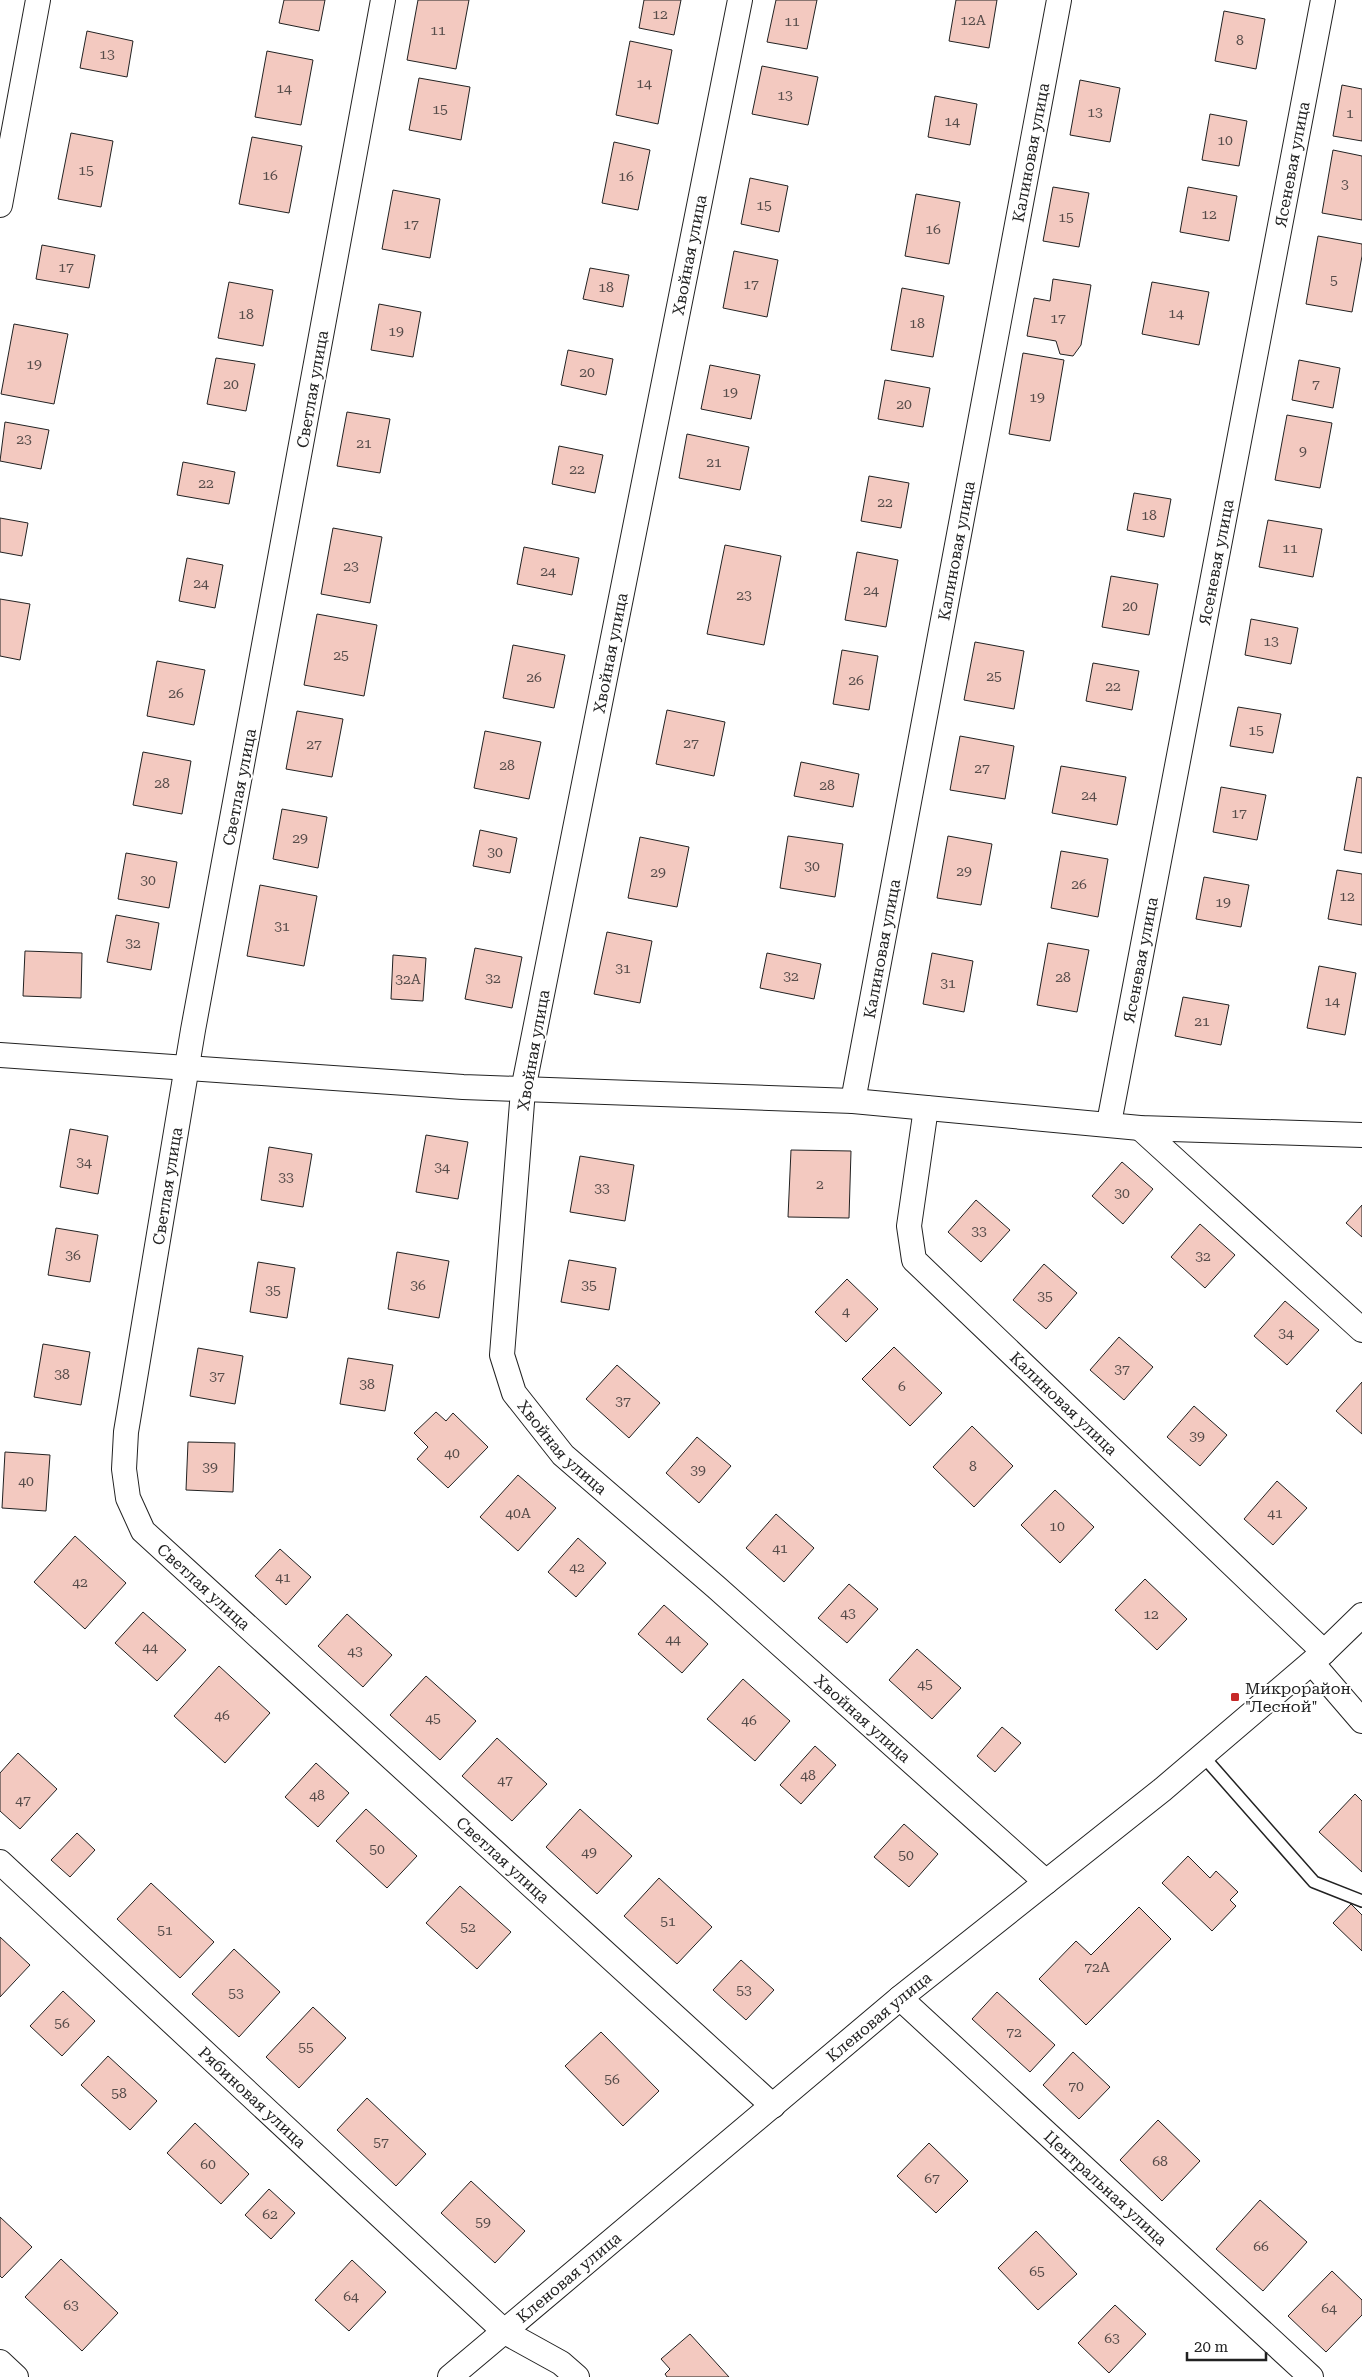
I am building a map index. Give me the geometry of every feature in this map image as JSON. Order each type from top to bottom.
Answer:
[{"type":"street","points":[[0,206],[38,0]]},
{"type":"street","name":"Светлая улица","points":[[383,0],[187,1067],[126,1432],[124,1469],[128,1498],[143,1531],[773,2106]]},
{"type":"street","name":"Хвойная улица","points":[[740,0],[523,1090],[502,1355],[514,1393],[563,1455],[731,1600],[1046,1882]]},
{"type":"street","name":"Калиновая улица","points":[[853,1101],[1059,0]]},
{"type":"street","name":"Ясеневая улица","points":[[1109,1123],[1324,0]]},
{"type":"street","points":[[0,1055],[523,1090],[853,1101],[1109,1123],[1140,1128],[1362,1135]]},
{"type":"street","name":"Калиновая улица","points":[[926,1108],[909,1226],[914,1260],[1318,1657]]},
{"type":"street","points":[[1140,1128],[1362,1330]]},
{"type":"street","name":"Кленовая улица","points":[[450,2377],[900,1998],[1203,1756],[1318,1657],[1362,1615]]},
{"type":"street","points":[[1318,1657],[1362,1721]]},
{"type":"street","name":"Рябиновая улица","points":[[0,1862],[504,2332],[561,2363],[576,2377]]},
{"type":"street","name":"Центральная улица","points":[[900,1998],[1311,2377]]},
{"type":"street","points":[[0,2362],[16,2377]]},
{"type":"lane","points":[[1203,1756],[1314,1882],[1362,1901]]},
{"type":"building","points":[[284,0],[325,0],[319,31],[279,23]]},
{"type":"building","points":[[418,0],[469,0],[456,69],[407,60]]},
{"type":"building","points":[[644,0],[681,0],[674,35],[639,28]]},
{"type":"building","points":[[776,0],[817,0],[807,49],[767,42]]},
{"type":"building","points":[[956,0],[997,0],[989,48],[949,41]]},
{"type":"building","points":[[1224,11],[1265,19],[1256,69],[1215,61]]},
{"type":"building","points":[[87,31],[133,41],[127,77],[80,68]]},
{"type":"building","points":[[630,41],[672,50],[658,124],[616,115]]},
{"type":"building","points":[[267,51],[313,60],[301,125],[255,117]]},
{"type":"building","points":[[762,66],[818,77],[808,125],[752,114]]},
{"type":"building","points":[[419,78],[470,87],[461,140],[409,130]]},
{"type":"building","points":[[1080,80],[1120,88],[1110,142],[1070,135]]},
{"type":"building","points":[[1342,85],[1362,89],[1362,141],[1333,136]]},
{"type":"building","points":[[935,96],[977,104],[970,145],[928,137]]},
{"type":"building","points":[[1210,114],[1247,121],[1239,166],[1202,160]]},
{"type":"building","points":[[71,133],[113,141],[101,207],[58,199]]},
{"type":"building","points":[[252,137],[302,146],[289,213],[239,204]]},
{"type":"building","points":[[614,142],[650,150],[638,210],[602,203]]},
{"type":"building","points":[[1333,150],[1362,156],[1362,220],[1322,213]]},
{"type":"building","points":[[750,178],[788,186],[779,232],[741,224]]},
{"type":"building","points":[[1053,187],[1089,193],[1079,247],[1043,241]]},
{"type":"building","points":[[1188,187],[1237,196],[1229,241],[1180,232]]},
{"type":"building","points":[[393,190],[440,199],[430,258],[382,249]]},
{"type":"building","points":[[916,194],[960,202],[949,264],[905,256]]},
{"type":"building","points":[[1318,236],[1362,244],[1362,256],[1352,312],[1306,304]]},
{"type":"building","points":[[42,245],[95,255],[89,288],[36,279]]},
{"type":"building","points":[[734,251],[778,260],[767,317],[723,308]]},
{"type":"building","points":[[590,268],[629,275],[623,307],[583,299]]},
{"type":"building","points":[[1053,279],[1091,285],[1081,345],[1073,356],[1060,354],[1056,341],[1027,336],[1034,298],[1050,301]]},
{"type":"building","points":[[229,282],[273,290],[263,346],[218,338]]},
{"type":"building","points":[[1152,282],[1209,292],[1199,345],[1142,334]]},
{"type":"building","points":[[902,288],[944,296],[933,357],[891,350]]},
{"type":"building","points":[[379,304],[421,312],[413,357],[371,350]]},
{"type":"building","points":[[14,324],[68,334],[54,404],[1,394]]},
{"type":"building","points":[[568,350],[613,359],[606,395],[561,385]]},
{"type":"building","points":[[1023,353],[1064,360],[1050,441],[1009,434]]},
{"type":"building","points":[[216,358],[255,364],[246,411],[207,404]]},
{"type":"building","points":[[1299,360],[1340,368],[1333,408],[1292,400]]},
{"type":"building","points":[[710,365],[760,375],[751,419],[701,409]]},
{"type":"building","points":[[885,380],[930,388],[923,427],[878,419]]},
{"type":"building","points":[[347,412],[390,419],[380,473],[337,466]]},
{"type":"building","points":[[1287,415],[1332,423],[1320,488],[1275,480]]},
{"type":"building","points":[[5,422],[49,430],[41,469],[0,461]]},
{"type":"building","points":[[687,434],[749,447],[740,490],[679,478]]},
{"type":"building","points":[[559,446],[603,455],[595,493],[552,484]]},
{"type":"building","points":[[183,462],[235,472],[229,504],[177,495]]},
{"type":"building","points":[[869,476],[909,483],[901,528],[861,521]]},
{"type":"building","points":[[1134,493],[1171,499],[1164,537],[1127,530]]},
{"type":"building","points":[[0,518],[28,523],[22,556],[0,552]]},
{"type":"building","points":[[1268,520],[1322,529],[1313,577],[1259,567]]},
{"type":"building","points":[[333,528],[382,537],[370,603],[321,594]]},
{"type":"building","points":[[725,545],[781,556],[764,645],[707,634]]},
{"type":"building","points":[[524,547],[579,558],[572,595],[517,584]]},
{"type":"building","points":[[857,552],[898,560],[886,627],[845,620]]},
{"type":"building","points":[[187,558],[223,565],[215,608],[179,601]]},
{"type":"building","points":[[1111,576],[1158,584],[1149,635],[1102,627]]},
{"type":"building","points":[[0,599],[30,604],[20,660],[0,656]]},
{"type":"building","points":[[317,614],[377,625],[364,696],[304,685]]},
{"type":"building","points":[[1251,619],[1298,628],[1291,664],[1245,655]]},
{"type":"building","points":[[975,642],[1024,651],[1014,709],[964,700]]},
{"type":"building","points":[[513,645],[565,655],[554,708],[503,698]]},
{"type":"building","points":[[842,650],[878,656],[869,710],[833,704]]},
{"type":"building","points":[[157,661],[205,670],[194,725],[147,716]]},
{"type":"building","points":[[1093,663],[1139,671],[1132,710],[1086,701]]},
{"type":"building","points":[[1238,707],[1281,714],[1273,753],[1230,746]]},
{"type":"building","points":[[667,710],[725,722],[714,776],[656,764]]},
{"type":"building","points":[[297,711],[343,719],[332,777],[286,769]]},
{"type":"building","points":[[485,731],[541,742],[529,799],[474,788]]},
{"type":"building","points":[[960,736],[1014,746],[1005,799],[950,790]]},
{"type":"building","points":[[143,752],[191,761],[182,814],[133,805]]},
{"type":"building","points":[[801,762],[859,774],[853,807],[794,796]]},
{"type":"building","points":[[1061,766],[1126,777],[1117,825],[1052,813]]},
{"type":"building","points":[[1357,777],[1362,778],[1362,853],[1344,850]]},
{"type":"building","points":[[1221,787],[1266,795],[1257,840],[1213,832]]},
{"type":"building","points":[[282,809],[327,817],[318,868],[273,859]]},
{"type":"building","points":[[480,830],[517,838],[510,873],[473,866]]},
{"type":"building","points":[[788,836],[843,844],[835,897],[780,888]]},
{"type":"building","points":[[948,836],[992,844],[981,905],[937,898]]},
{"type":"building","points":[[640,837],[689,847],[677,907],[628,898]]},
{"type":"building","points":[[1061,851],[1108,859],[1098,917],[1051,908]]},
{"type":"building","points":[[126,853],[177,862],[169,908],[118,899]]},
{"type":"building","points":[[1337,870],[1362,874],[1362,925],[1328,919]]},
{"type":"building","points":[[1204,877],[1249,885],[1241,927],[1196,919]]},
{"type":"building","points":[[260,885],[317,896],[304,966],[247,956]]},
{"type":"building","points":[[116,915],[159,923],[151,970],[107,962]]},
{"type":"building","points":[[607,932],[652,941],[640,1003],[594,994]]},
{"type":"building","points":[[1048,943],[1089,950],[1077,1012],[1037,1005]]},
{"type":"building","points":[[475,948],[522,957],[512,1008],[465,999]]},
{"type":"building","points":[[25,951],[82,953],[81,998],[23,996]]},
{"type":"building","points":[[767,953],[821,964],[814,999],[760,988]]},
{"type":"building","points":[[932,953],[973,961],[964,1012],[923,1004]]},
{"type":"building","points":[[393,955],[426,958],[423,1001],[391,999]]},
{"type":"building","points":[[1319,966],[1356,973],[1345,1035],[1307,1028]]},
{"type":"building","points":[[1183,997],[1229,1005],[1221,1045],[1175,1036]]},
{"type":"building","points":[[70,1129],[108,1136],[98,1194],[60,1187]]},
{"type":"building","points":[[426,1135],[468,1142],[458,1199],[416,1192]]},
{"type":"building","points":[[269,1147],[312,1154],[303,1207],[261,1200]]},
{"type":"building","points":[[791,1150],[851,1151],[849,1218],[788,1217]]},
{"type":"building","points":[[580,1156],[634,1165],[625,1221],[570,1212]]},
{"type":"building","points":[[1122,1162],[1153,1189],[1123,1224],[1092,1196]]},
{"type":"building","points":[[976,1200],[1010,1230],[981,1262],[948,1232]]},
{"type":"building","points":[[1362,1205],[1362,1237],[1346,1223]]},
{"type":"building","points":[[1200,1224],[1235,1255],[1205,1288],[1171,1257]]},
{"type":"building","points":[[56,1228],[98,1235],[90,1282],[48,1275]]},
{"type":"building","points":[[397,1252],[449,1261],[439,1318],[388,1309]]},
{"type":"building","points":[[569,1260],[616,1268],[609,1310],[561,1302]]},
{"type":"building","points":[[258,1262],[295,1268],[287,1318],[250,1312]]},
{"type":"building","points":[[1044,1264],[1077,1293],[1046,1329],[1013,1300]]},
{"type":"building","points":[[847,1279],[878,1309],[846,1342],[815,1312]]},
{"type":"building","points":[[1285,1301],[1319,1330],[1287,1365],[1254,1336]]},
{"type":"building","points":[[1119,1337],[1153,1367],[1124,1400],[1090,1370]]},
{"type":"building","points":[[43,1344],[90,1352],[81,1405],[34,1397]]},
{"type":"building","points":[[894,1347],[942,1393],[910,1426],[862,1379]]},
{"type":"building","points":[[198,1348],[243,1356],[235,1404],[190,1396]]},
{"type":"building","points":[[348,1358],[393,1365],[385,1411],[340,1404]]},
{"type":"building","points":[[617,1365],[660,1403],[629,1438],[586,1399]]},
{"type":"building","points":[[1362,1382],[1362,1434],[1336,1411]]},
{"type":"building","points":[[1194,1406],[1227,1435],[1200,1466],[1167,1437]]},
{"type":"building","points":[[436,1412],[446,1421],[453,1413],[488,1447],[448,1488],[417,1459],[428,1447],[414,1433]]},
{"type":"building","points":[[972,1426],[1013,1466],[974,1507],[933,1467]]},
{"type":"building","points":[[697,1437],[731,1466],[699,1503],[666,1473]]},
{"type":"building","points":[[188,1442],[235,1443],[233,1492],[186,1490]]},
{"type":"building","points":[[5,1452],[50,1455],[46,1511],[2,1508]]},
{"type":"building","points":[[518,1475],[556,1508],[518,1551],[480,1517]]},
{"type":"building","points":[[1277,1481],[1307,1508],[1273,1545],[1244,1519]]},
{"type":"building","points":[[1055,1490],[1094,1527],[1060,1563],[1021,1525]]},
{"type":"building","points":[[776,1514],[814,1548],[784,1582],[746,1548]]},
{"type":"building","points":[[75,1536],[126,1583],[85,1629],[34,1582]]},
{"type":"building","points":[[578,1538],[606,1563],[576,1597],[548,1572]]},
{"type":"building","points":[[280,1549],[311,1577],[286,1605],[255,1576]]},
{"type":"building","points":[[1145,1579],[1187,1619],[1157,1650],[1115,1610]]},
{"type":"building","points":[[849,1584],[878,1609],[847,1643],[818,1618]]},
{"type":"building","points":[[664,1605],[708,1644],[682,1673],[638,1634]]},
{"type":"building","points":[[143,1612],[186,1650],[157,1681],[115,1643]]},
{"type":"building","points":[[347,1614],[392,1655],[363,1687],[318,1646]]},
{"type":"building","points":[[917,1649],[961,1688],[932,1719],[889,1680]]},
{"type":"building","points":[[219,1666],[270,1713],[225,1763],[174,1716]]},
{"type":"building","points":[[426,1676],[476,1721],[440,1760],[390,1715]]},
{"type":"building","points":[[743,1679],[790,1721],[755,1761],[707,1719]]},
{"type":"building","points":[[1002,1727],[1021,1743],[995,1772],[977,1756]]},
{"type":"building","points":[[497,1738],[547,1784],[512,1821],[462,1776]]},
{"type":"building","points":[[815,1746],[836,1765],[801,1804],[780,1785]]},
{"type":"building","points":[[18,1753],[57,1789],[20,1829],[0,1811],[0,1773]]},
{"type":"building","points":[[316,1763],[349,1793],[318,1827],[285,1797]]},
{"type":"building","points":[[1355,1794],[1362,1801],[1362,1872],[1319,1832]]},
{"type":"building","points":[[366,1809],[417,1856],[387,1888],[336,1841]]},
{"type":"building","points":[[580,1809],[632,1856],[597,1894],[546,1847]]},
{"type":"building","points":[[904,1824],[938,1854],[909,1887],[874,1857]]},
{"type":"building","points":[[77,1833],[95,1850],[70,1877],[51,1860]]},
{"type":"building","points":[[1188,1856],[1210,1878],[1216,1871],[1238,1892],[1230,1900],[1236,1906],[1212,1931],[1162,1883]]},
{"type":"building","points":[[659,1878],[712,1927],[677,1964],[624,1916]]},
{"type":"building","points":[[151,1883],[214,1942],[180,1978],[117,1919]]},
{"type":"building","points":[[460,1886],[511,1932],[477,1969],[426,1923]]},
{"type":"building","points":[[1351,1904],[1362,1915],[1362,1951],[1333,1923]]},
{"type":"building","points":[[1139,1907],[1171,1939],[1086,2025],[1039,1979],[1076,1941],[1091,1955]]},
{"type":"building","points":[[0,1937],[30,1965],[0,1997]]},
{"type":"building","points":[[234,1949],[280,1992],[239,2037],[192,1994]]},
{"type":"building","points":[[741,1960],[774,1990],[746,2020],[713,1990]]},
{"type":"building","points":[[63,1991],[95,2021],[62,2056],[30,2026]]},
{"type":"building","points":[[997,1992],[1055,2045],[1030,2072],[972,2019]]},
{"type":"building","points":[[313,2007],[346,2038],[299,2088],[266,2057]]},
{"type":"building","points":[[601,2032],[659,2091],[623,2126],[565,2066]]},
{"type":"building","points":[[1073,2052],[1110,2087],[1079,2119],[1043,2085]]},
{"type":"building","points":[[108,2056],[157,2101],[130,2130],[81,2085]]},
{"type":"building","points":[[367,2098],[426,2154],[396,2186],[337,2130]]},
{"type":"building","points":[[1158,2120],[1200,2161],[1162,2201],[1120,2160]]},
{"type":"building","points":[[195,2123],[249,2174],[221,2204],[167,2153]]},
{"type":"building","points":[[929,2143],[968,2181],[936,2213],[897,2176]]},
{"type":"building","points":[[471,2181],[525,2231],[495,2263],[441,2213]]},
{"type":"building","points":[[269,2189],[295,2213],[271,2239],[245,2215]]},
{"type":"building","points":[[1260,2200],[1307,2242],[1263,2291],[1216,2249]]},
{"type":"building","points":[[0,2217],[32,2247],[2,2278],[0,2276]]},
{"type":"building","points":[[1036,2231],[1077,2274],[1038,2310],[998,2268]]},
{"type":"building","points":[[61,2259],[118,2313],[82,2351],[25,2297]]},
{"type":"building","points":[[352,2260],[386,2292],[349,2331],[315,2300]]},
{"type":"building","points":[[1332,2271],[1362,2300],[1362,2315],[1326,2352],[1288,2316]]},
{"type":"building","points":[[1115,2305],[1146,2334],[1109,2373],[1078,2343]]},
{"type":"building","points":[[690,2334],[729,2377],[667,2377],[665,2374],[670,2369],[661,2359]]},
{"type":"place","name":"Микрорайон \"Лесной\"","points":[[1235,1697]]}]
